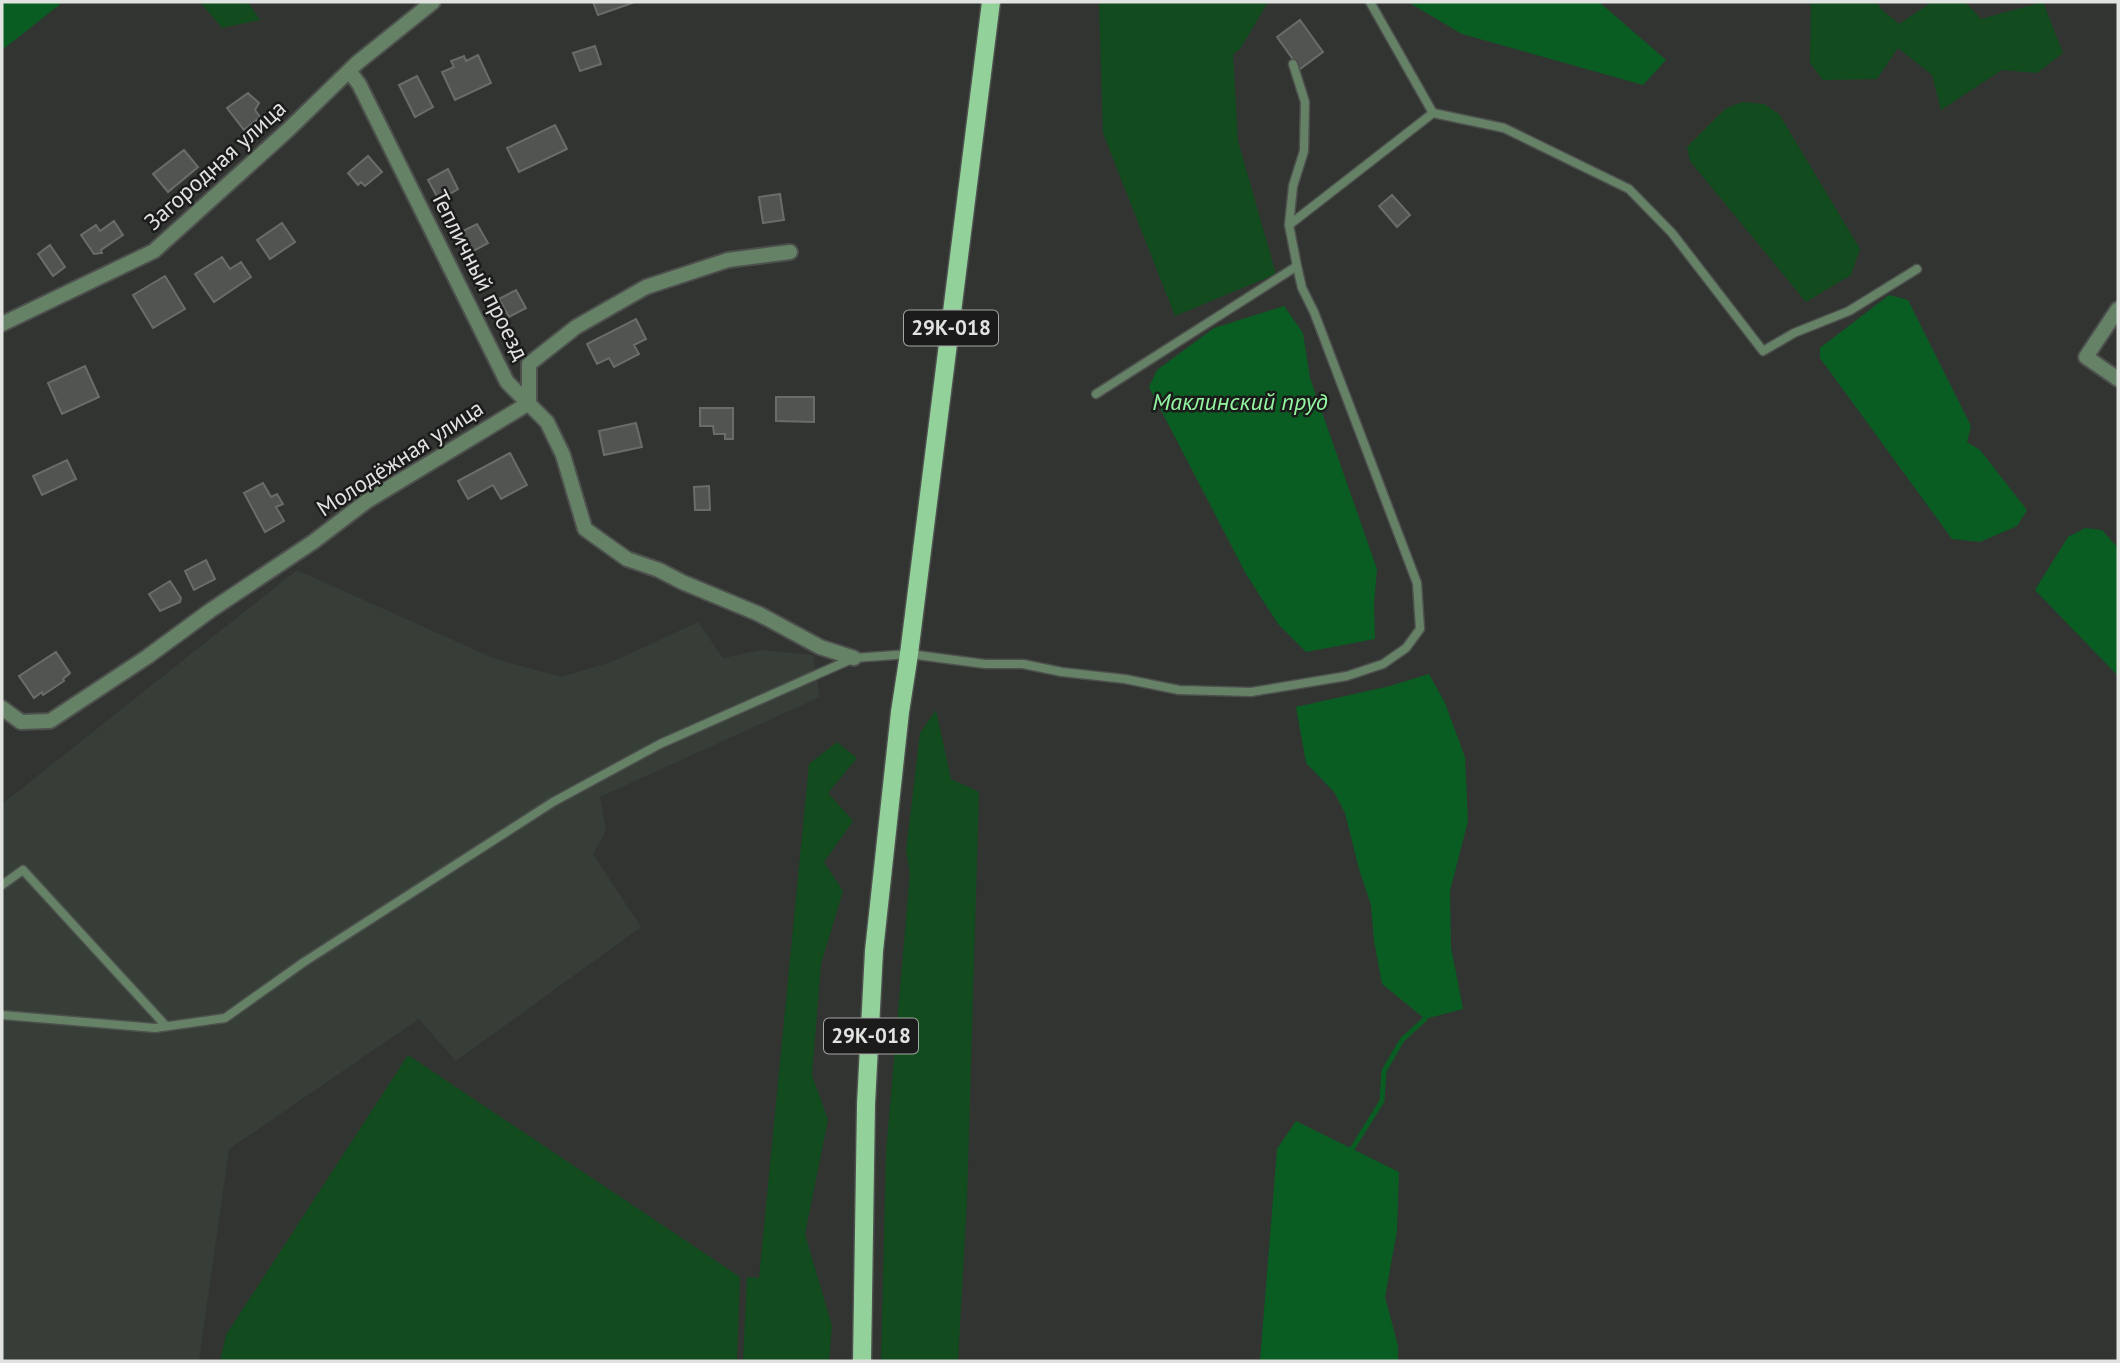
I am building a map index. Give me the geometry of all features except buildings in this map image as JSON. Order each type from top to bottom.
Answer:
[{"type":"main road","name":"29К-018","points":[[862,1361],[866,1104],[874,951],[900,712],[990,2]]},
{"type":"street","name":"Загородная улица","points":[[2,324],[153,251],[288,130],[349,71],[433,2]]},
{"type":"street","name":"Тепличный проезд","points":[[349,71],[359,84],[507,382],[547,422],[563,455],[585,529],[627,559],[659,570],[759,614],[820,647],[854,658]]},
{"type":"street","points":[[529,403],[529,364],[576,327],[646,287],[728,260],[790,252]]},
{"type":"street","points":[[2118,309],[2086,357],[2118,379]]},
{"type":"street","name":"Молодёжная улица","points":[[2,708],[21,722],[50,721],[313,542],[367,501],[529,403]]},
{"type":"lane","points":[[1370,2],[1433,113],[1504,128],[1629,189],[1672,233],[1763,351],[1794,332],[1849,311],[1917,269]]},
{"type":"lane","points":[[2,1015],[155,1027],[225,1018],[304,962],[553,802],[660,744],[854,658],[909,653],[985,664],[1023,664],[1179,690],[1251,692],[1347,676],[1383,664],[1406,648],[1420,629],[1417,583],[1314,312],[1302,288],[1289,225],[1293,186],[1304,151],[1305,102],[1293,64]]},
{"type":"lane","points":[[1289,225],[1433,113]]},
{"type":"lane","points":[[1096,394],[1297,266]]},
{"type":"lane","points":[[2,885],[23,870],[166,1026]]},
{"type":"shaded area","points":[[200,2],[248,2],[260,20],[222,28]]},
{"type":"shaded area","points":[[1099,2],[1268,2],[1240,49],[1233,54],[1238,141],[1276,274],[1175,316],[1103,133]]},
{"type":"shaded area","points":[[1811,2],[1877,2],[1880,8],[1899,24],[1932,2],[1965,2],[1981,19],[2043,2],[2063,53],[2037,73],[2002,70],[1941,110],[1932,75],[1898,48],[1877,79],[1823,80],[1810,63]]},
{"type":"shaded area","points":[[1742,102],[1764,104],[1779,114],[1860,249],[1851,275],[1806,302],[1690,161],[1687,147],[1725,109]]},
{"type":"shaded area","points":[[297,570],[493,658],[562,677],[614,661],[698,622],[723,658],[761,650],[813,655],[820,697],[600,797],[606,831],[593,854],[641,927],[456,1061],[419,1019],[229,1149],[199,1361],[2,1361],[2,804]]},
{"type":"shaded area","points":[[936,710],[951,779],[979,792],[967,1200],[958,1361],[881,1361],[886,1152],[910,873],[906,851],[920,733]]},
{"type":"shaded area","points":[[837,742],[857,758],[828,793],[853,821],[824,862],[843,891],[821,964],[812,1075],[828,1120],[805,1234],[832,1326],[829,1361],[743,1361],[747,1277],[759,1278],[809,764]]},
{"type":"shaded area","points":[[408,1055],[740,1277],[737,1361],[220,1361],[226,1335]]},
{"type":"water","points":[[2,2],[63,2],[2,50]]},
{"type":"water","points":[[1408,2],[1599,2],[1666,60],[1643,85],[1462,34]]},
{"type":"water","points":[[1889,295],[1908,300],[1971,426],[1967,442],[1980,450],[2027,510],[2017,526],[1980,542],[1952,539],[1820,358],[1820,348]]},
{"type":"water","name":"Маклинский пруд","points":[[1284,306],[1303,333],[1310,378],[1377,569],[1375,639],[1306,652],[1278,624],[1246,574],[1149,387],[1157,370],[1214,328]]},
{"type":"water","points":[[2085,528],[2102,530],[2118,548],[2118,676],[2035,590],[2068,537]]},
{"type":"water","points":[[1429,674],[1445,703],[1465,757],[1468,821],[1450,891],[1451,947],[1463,1009],[1425,1019],[1382,984],[1371,905],[1345,813],[1334,792],[1306,763],[1296,707],[1390,686]]},
{"type":"water","points":[[1296,1121],[1399,1172],[1397,1231],[1385,1297],[1398,1346],[1398,1361],[1260,1361],[1277,1149]]},
{"type":"waterway","points":[[1352,1149],[1382,1101],[1384,1071],[1402,1040],[1425,1019],[1426,1014]]}]
